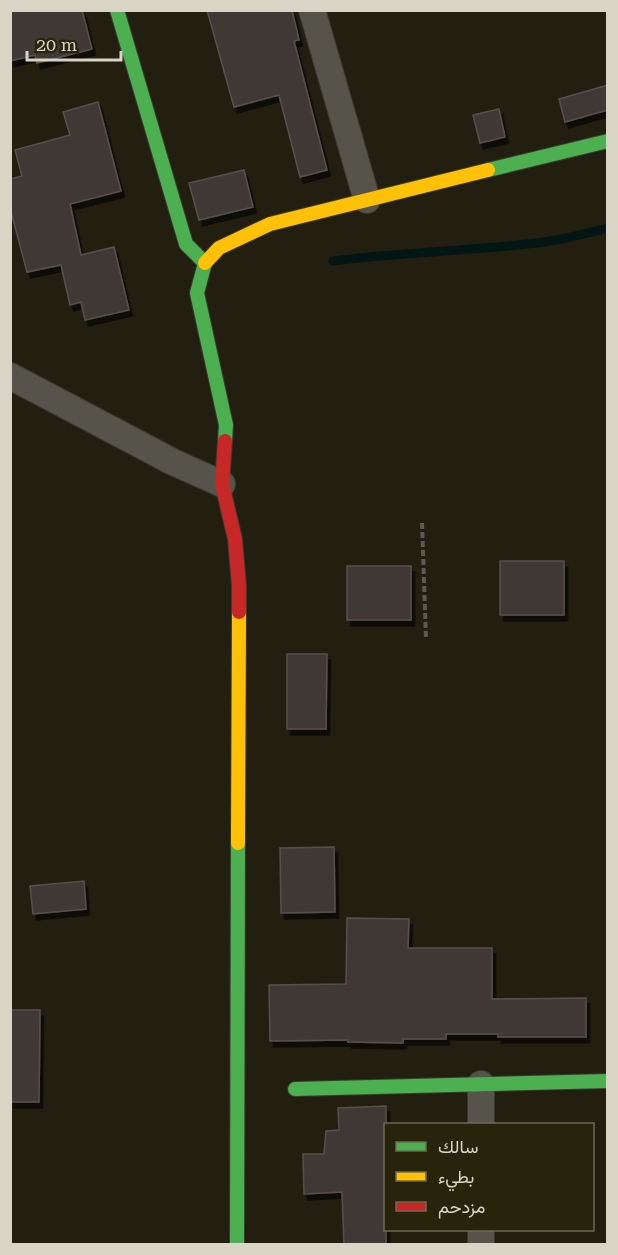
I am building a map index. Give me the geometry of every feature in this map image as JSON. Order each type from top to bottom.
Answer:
[{"type":"street","points":[[117,10],[186,244],[205,263]]},
{"type":"street","points":[[312,10],[367,200]]},
{"type":"street","points":[[237,1245],[239,585],[236,539],[222,484],[226,425],[197,293],[205,263],[219,249],[270,224],[608,141]]},
{"type":"street","points":[[10,376],[173,462],[222,484]]},
{"type":"street","points":[[295,1089],[608,1082]]},
{"type":"street","points":[[481,1084],[481,1123]]},
{"type":"path","points":[[422,523],[426,639]]},
{"type":"building","points":[[10,10],[82,10],[92,49],[37,63],[35,55],[10,61]]},
{"type":"building","points":[[207,10],[292,10],[299,40],[294,41],[327,170],[300,177],[279,95],[234,107]]},
{"type":"building","points":[[608,85],[608,110],[565,122],[559,99]]},
{"type":"building","points":[[98,102],[121,191],[70,204],[81,255],[114,247],[129,310],[85,320],[81,302],[70,305],[61,265],[27,272],[10,208],[10,179],[22,176],[15,150],[70,135],[63,112]]},
{"type":"building","points":[[499,109],[505,137],[480,143],[473,115]]},
{"type":"building","points":[[244,170],[253,207],[199,220],[189,183]]},
{"type":"building","points":[[500,561],[564,561],[564,615],[500,615]]},
{"type":"building","points":[[347,566],[411,566],[411,620],[347,620]]},
{"type":"building","points":[[287,654],[327,654],[326,729],[287,729]]},
{"type":"building","points":[[334,847],[335,912],[281,913],[280,848]]},
{"type":"building","points":[[84,881],[86,909],[33,914],[30,886]]},
{"type":"building","points":[[347,918],[409,919],[408,948],[492,948],[492,999],[586,998],[586,1037],[498,1037],[498,1034],[446,1034],[446,1039],[403,1039],[403,1043],[348,1042],[348,1040],[270,1041],[269,985],[346,984]]},
{"type":"building","points":[[10,1010],[40,1010],[39,1102],[10,1102]]},
{"type":"building","points":[[386,1106],[384,1231],[386,1231],[386,1245],[344,1245],[342,1192],[304,1194],[303,1154],[324,1154],[326,1131],[339,1130],[338,1108]]},
{"type":"waterway","points":[[333,261],[544,242],[608,228]]},
{"type":"traffic: fast","points":[[117,10],[186,244],[205,263],[197,293],[226,425],[225,441]]},
{"type":"traffic: fast","points":[[488,170],[608,141]]},
{"type":"traffic: fast","points":[[237,1244],[238,843]]},
{"type":"traffic: fast","points":[[295,1089],[608,1081]]},
{"type":"traffic: slow","points":[[205,263],[219,248],[270,224],[488,170]]},
{"type":"traffic: slow","points":[[238,843],[239,612]]},
{"type":"traffic: jam","points":[[225,441],[222,484],[235,539],[239,612]]}]
